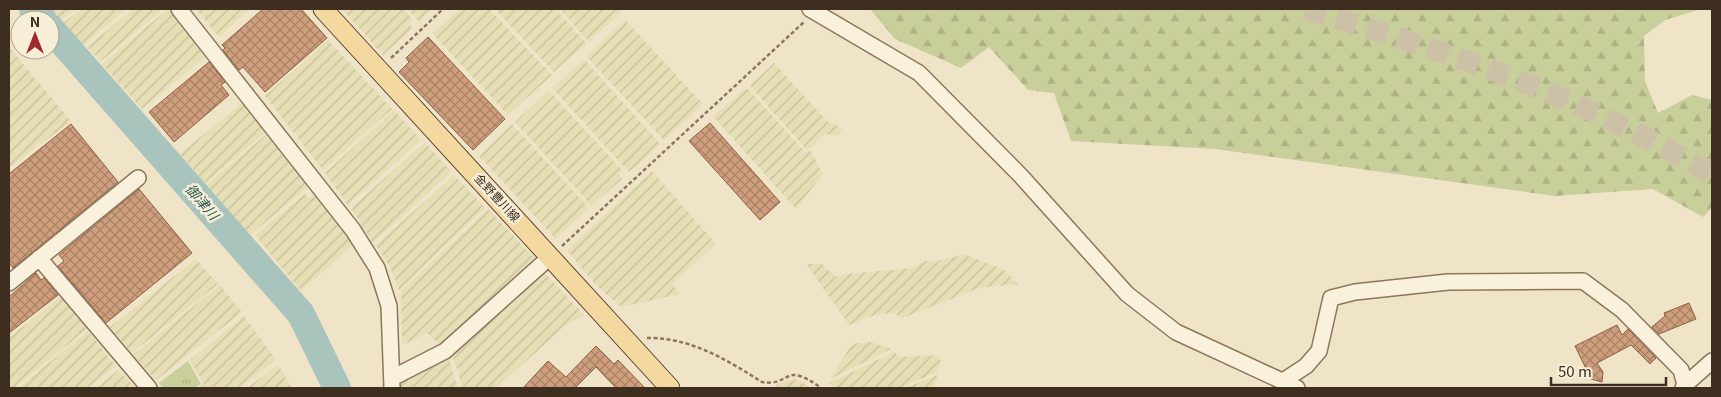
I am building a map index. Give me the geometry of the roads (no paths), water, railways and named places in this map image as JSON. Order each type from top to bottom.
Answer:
[{"type":"main road","name":"金野豊川線","points":[[323,9],[670,388]]},
{"type":"street","points":[[180,9],[353,230],[377,268],[389,306],[392,383],[446,351],[551,256]]},
{"type":"street","points":[[813,10],[919,73],[1021,176],[1127,294],[1176,332],[1297,388]]},
{"type":"street","points":[[9,283],[138,178]]},
{"type":"street","points":[[39,258],[149,388]]},
{"type":"street","points":[[1283,381],[1306,366],[1319,351],[1331,298],[1356,292],[1448,282],[1583,281],[1622,310],[1681,370],[1684,387]]},
{"type":"street","points":[[1684,387],[1712,362]]},
{"type":"waterway","name":"御津川","points":[[60,39],[301,314],[337,388]]},
{"type":"tunnel","points":[[1306,9],[1461,59],[1537,88],[1625,127],[1712,174]]}]
